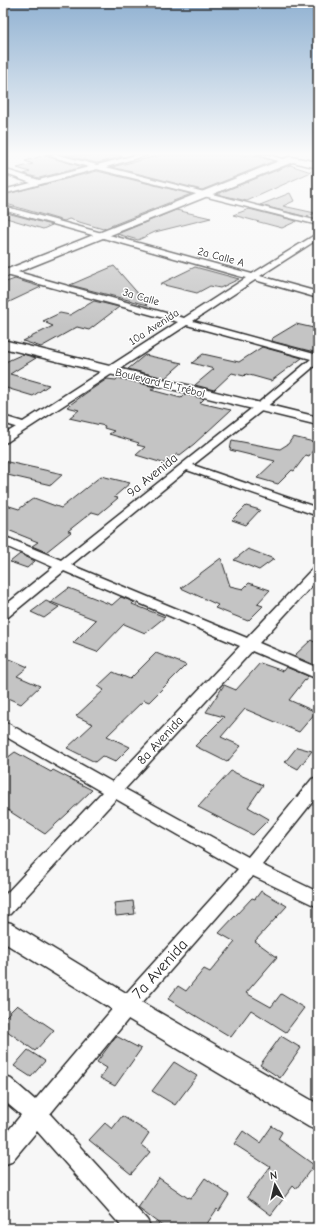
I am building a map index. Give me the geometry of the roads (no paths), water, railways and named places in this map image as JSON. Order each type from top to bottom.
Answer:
[{"type":"main road","name":"Boulevard El Trébol","points":[[3,344],[318,422]]},
{"type":"street","name":"2a Calle A","points":[[19,212],[318,295]]},
{"type":"street","points":[[5,273],[159,212]]},
{"type":"street","points":[[277,212],[318,223]]},
{"type":"street","name":"10a Avenida","points":[[3,440],[318,235]]},
{"type":"street","name":"3a Calle","points":[[5,273],[318,358]]},
{"type":"street","name":"9a Avenida","points":[[3,614],[260,407],[318,358]]},
{"type":"street","points":[[3,419],[24,426]]},
{"type":"street","points":[[185,466],[318,512]]},
{"type":"street","points":[[3,540],[61,566],[251,643],[318,674]]},
{"type":"street","name":"8a Avenida","points":[[3,909],[318,571]]},
{"type":"street","points":[[3,728],[250,867],[318,900]]},
{"type":"street","name":"7a Avenida","points":[[3,1154],[127,1006],[250,867],[318,783]]},
{"type":"street","points":[[3,930],[127,1006],[318,1118]]},
{"type":"street","points":[[3,1086],[37,1115],[139,1228]]}]
